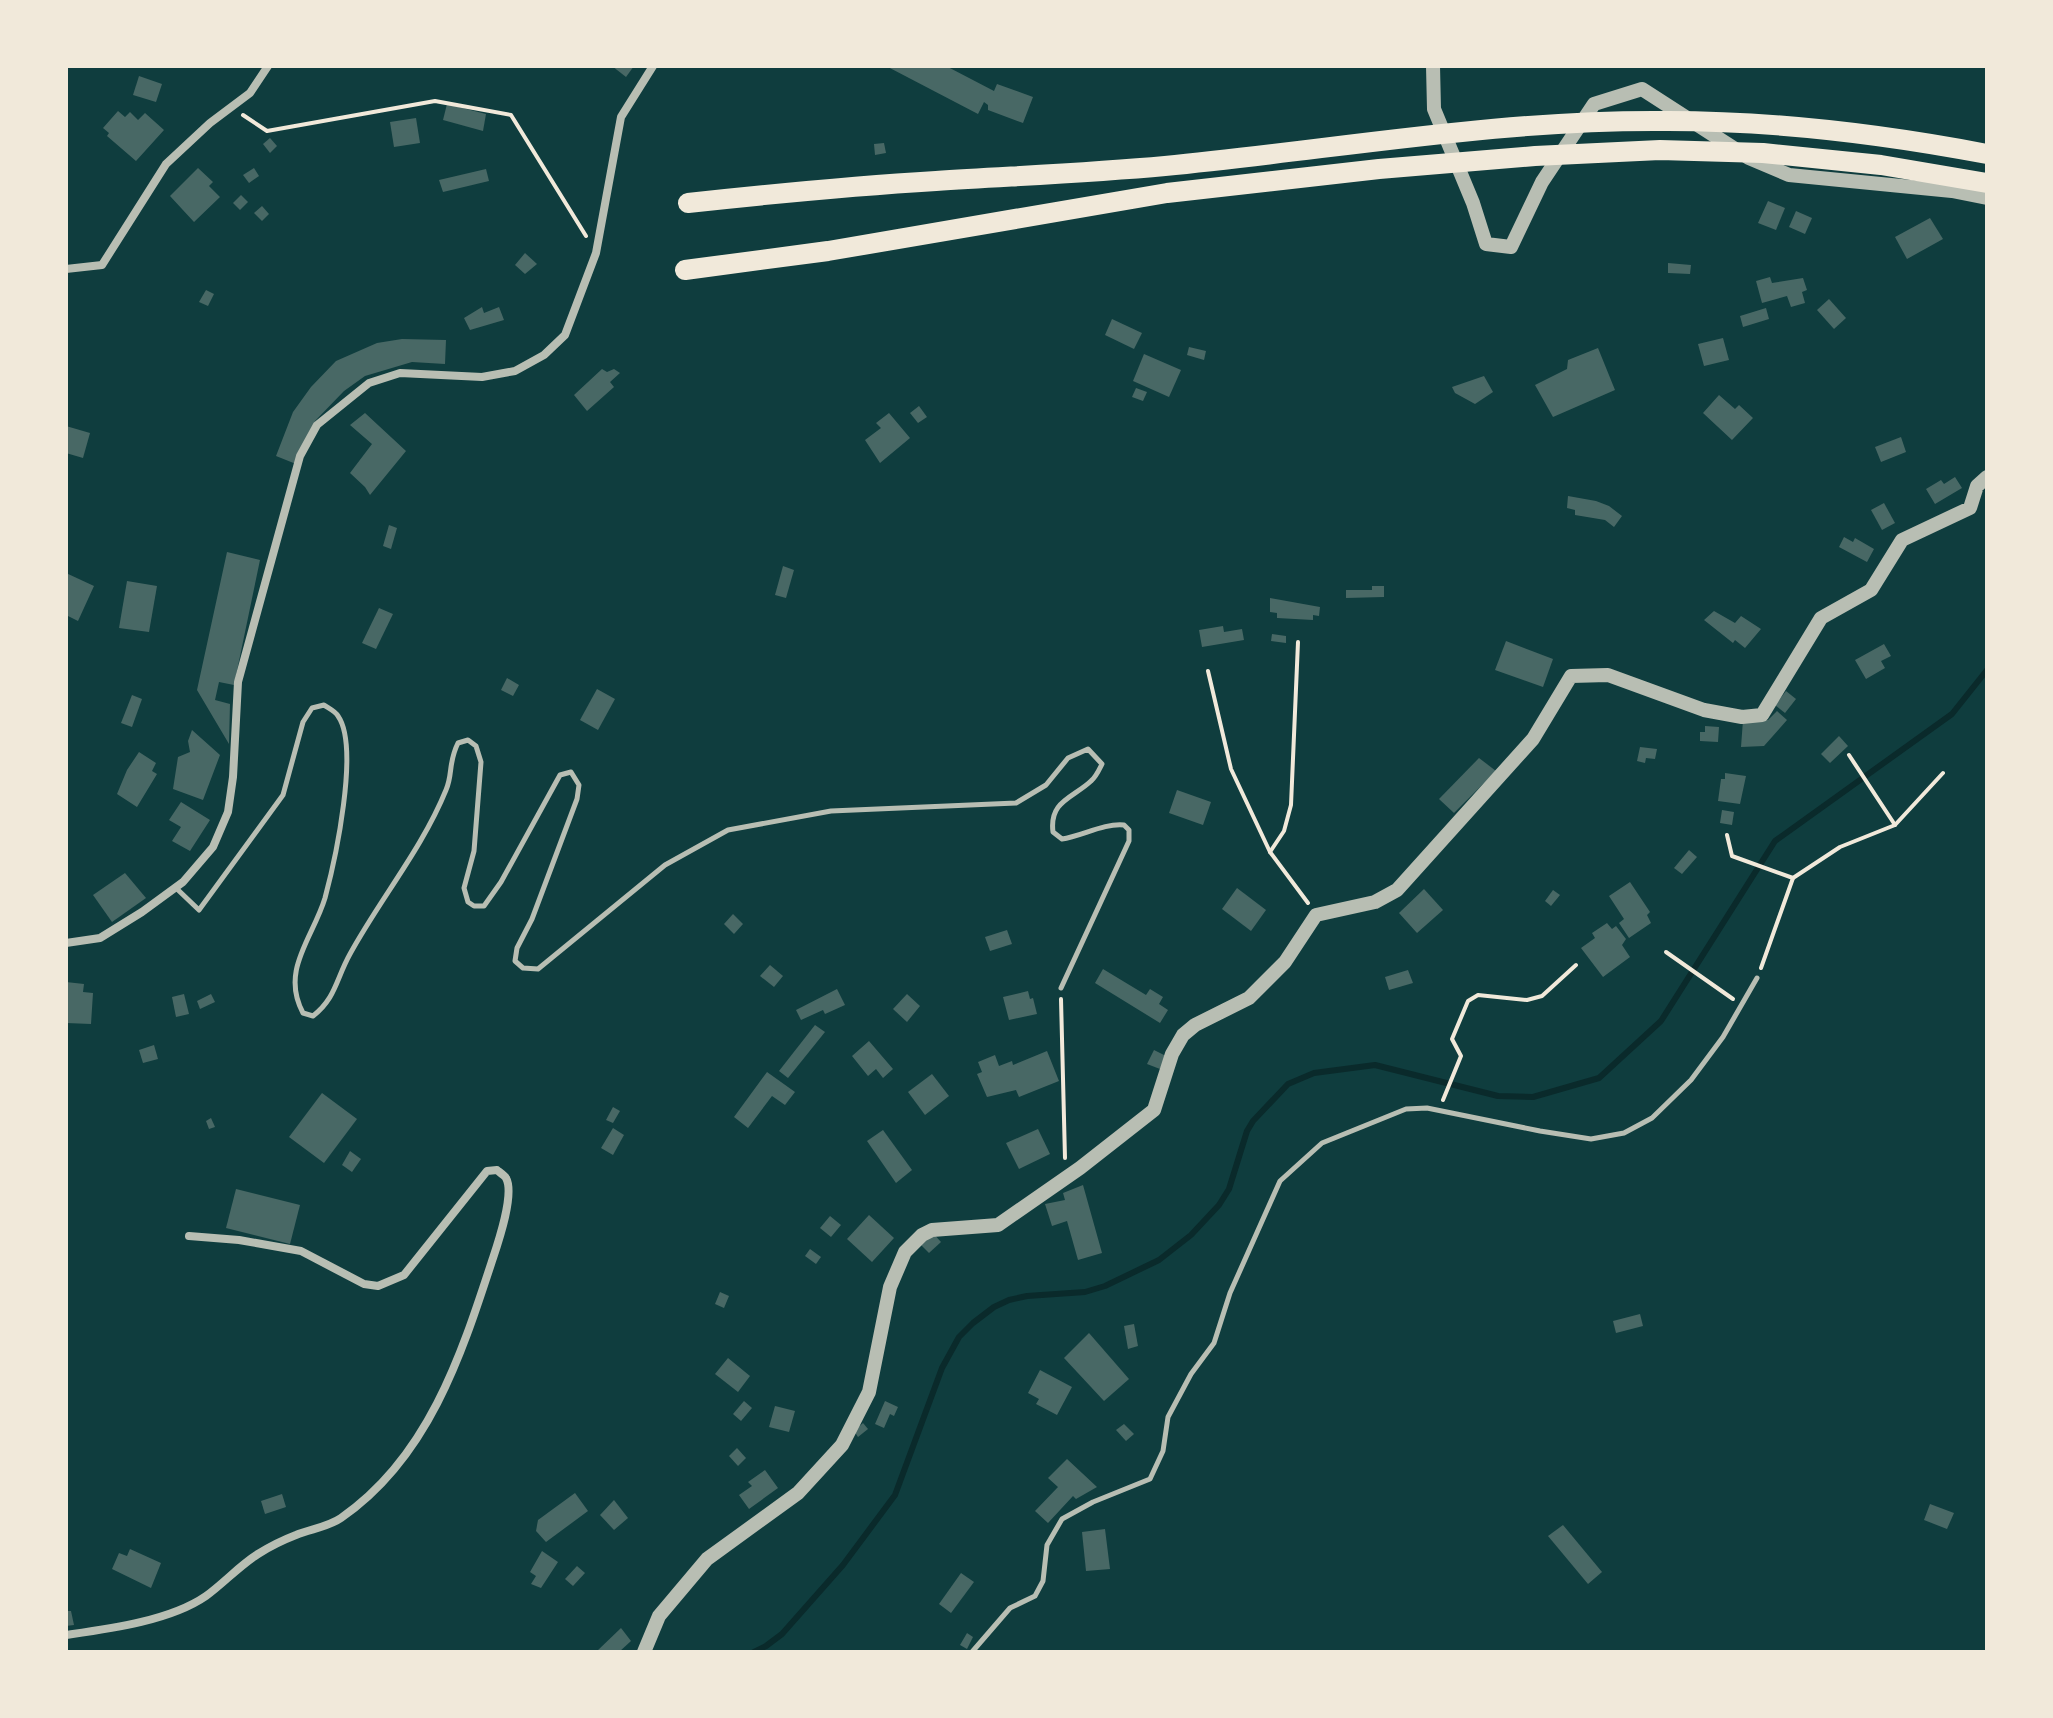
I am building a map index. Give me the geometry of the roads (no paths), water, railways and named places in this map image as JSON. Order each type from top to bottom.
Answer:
[{"type":"highway","points":[[688,203],[889,184],[1163,166],[1562,124],[1667,121],[1785,126],[1909,139],[1987,154]]},
{"type":"highway","points":[[685,270],[859,246],[1167,193],[1379,169],[1535,156],[1660,150],[1763,153],[1881,165],[1987,183]]},
{"type":"street","points":[[66,269],[102,265],[166,164],[250,93],[268,66]]},
{"type":"street","points":[[66,943],[100,938],[183,882],[213,847],[228,812],[238,682],[300,456],[317,425],[369,383],[400,373],[482,377],[515,371],[544,355],[565,335],[596,253],[621,117],[653,66]]},
{"type":"street","points":[[1433,66],[1434,109],[1473,203],[1486,244],[1511,247],[1542,182],[1594,104],[1642,89],[1749,158],[1789,175],[1952,191],[1987,198]]},
{"type":"street","points":[[644,1652],[659,1616],[707,1559],[798,1493],[842,1445],[869,1392],[890,1287],[905,1252],[922,1235],[932,1230],[998,1225],[1065,1179],[1154,1110],[1172,1054],[1183,1035],[1195,1025],[1249,998],[1285,962],[1316,915],[1375,902],[1397,890],[1533,739],[1571,676],[1608,675],[1704,710],[1742,717],[1762,715],[1821,618],[1871,590],[1902,540],[1970,508],[1977,486],[1987,477]]},
{"type":"street","points":[[66,1635],[172,1613],[204,1597],[256,1555],[295,1535],[337,1520],[366,1499],[402,1459],[442,1396],[461,1355],[496,1250],[508,1202],[508,1186],[506,1177],[497,1170],[487,1171],[404,1275],[378,1286],[364,1284],[301,1251],[239,1240],[189,1236]]},
{"type":"lane","points":[[176,887],[199,910],[283,795],[303,722],[312,708],[324,705],[338,714],[344,731],[346,767],[340,835],[324,901],[302,949],[294,978],[295,998],[303,1013],[313,1016],[327,1005],[350,954],[407,863],[448,787],[450,758],[458,743],[468,740],[476,746],[481,762],[474,851],[464,888],[468,902],[474,906],[484,906],[501,882],[560,775],[571,772],[579,785],[577,799],[532,919],[517,948],[515,961],[523,968],[538,969],[665,865],[728,830],[831,811],[1016,803],[1046,785],[1068,758],[1088,749],[1102,764],[1093,780],[1064,800],[1052,819],[1053,832],[1062,839],[1082,836],[1114,824],[1124,825],[1129,830],[1129,841],[1061,988]]},
{"type":"lane","points":[[972,1652],[1010,1608],[1035,1596],[1043,1581],[1047,1545],[1062,1519],[1093,1502],[1150,1479],[1163,1451],[1168,1417],[1191,1374],[1214,1343],[1230,1293],[1280,1181],[1322,1143],[1406,1109],[1427,1108],[1591,1139],[1624,1133],[1652,1118],[1691,1080],[1757,978]]},
{"type":"waterway","points":[[754,1652],[782,1634],[843,1565],[895,1495],[942,1368],[959,1337],[973,1323],[1009,1300],[1085,1292],[1105,1286],[1159,1260],[1191,1235],[1219,1205],[1229,1189],[1253,1121],[1288,1084],[1314,1073],[1375,1065],[1498,1096],[1533,1097],[1599,1078],[1661,1021],[1775,841],[1952,714],[1987,670]]}]
